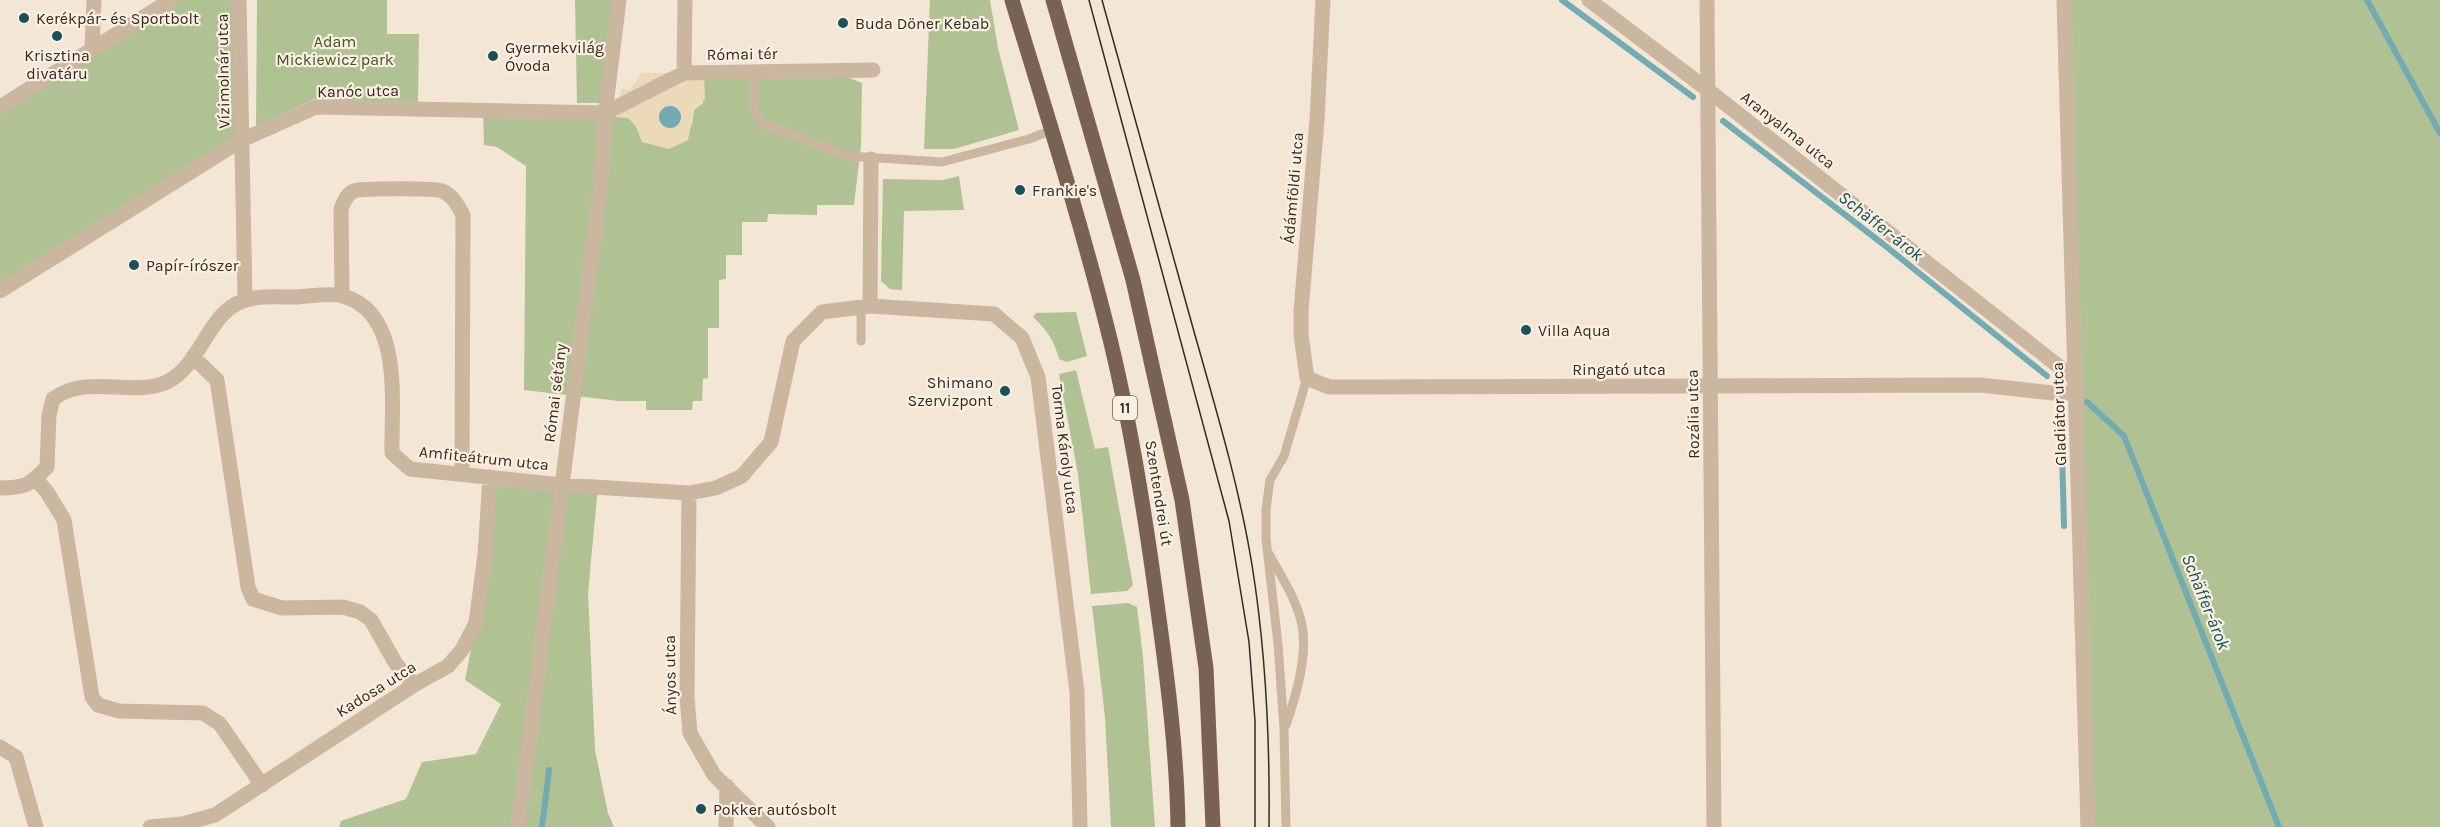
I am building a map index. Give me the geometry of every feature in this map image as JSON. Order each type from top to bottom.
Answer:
[{"type":"main road","name":"Szentendrei út","points":[[1012,0],[1052,130],[1110,339],[1141,491],[1168,679],[1178,783],[1178,827]]},
{"type":"main road","name":"Szentendrei út","points":[[1053,0],[1133,280],[1182,500],[1206,668],[1213,827]]},
{"type":"street","points":[[92,50],[94,0]]},
{"type":"street","points":[[0,107],[171,0]]},
{"type":"street","name":"Vízimolnár utca","points":[[239,0],[245,298]]},
{"type":"street","name":"Római sétány","points":[[518,827],[600,190],[605,113],[619,0]]},
{"type":"street","name":"Római tér","points":[[685,0],[684,73],[873,70]]},
{"type":"street","name":"Ádámföldi utca","points":[[1307,378],[1301,335],[1301,310],[1317,120],[1323,0]]},
{"type":"street","name":"Aranyalma utca","points":[[1589,0],[1708,90],[2076,386]]},
{"type":"street","name":"Rozália utca","points":[[1707,0],[1714,827]]},
{"type":"street","name":"Gladiátor utca","points":[[2064,0],[2088,827]]},
{"type":"street","name":"Kanóc utca","points":[[0,291],[242,140],[316,107],[605,113],[684,73]]},
{"type":"street","points":[[865,307],[871,159]]},
{"type":"street","points":[[0,488],[20,488],[47,467],[49,415],[52,399],[73,388],[149,386],[168,381],[193,357],[224,312],[245,298],[342,296],[341,209],[345,198],[354,191],[369,189],[442,191],[457,202],[463,215],[462,473]]},
{"type":"street","name":"Amfiteátrum utca","points":[[342,296],[360,305],[374,317],[384,334],[390,351],[392,453],[410,469],[561,485]]},
{"type":"street","name":"Torma Károly utca","points":[[561,485],[689,494],[716,488],[742,476],[759,459],[771,442],[793,341],[822,312],[865,307],[994,314],[1022,338],[1038,376],[1077,692],[1080,827]]},
{"type":"street","points":[[193,357],[217,380],[248,587],[254,599],[282,608],[343,607],[360,612],[371,620],[396,663],[414,685]]},
{"type":"street","name":"Ringató utca","points":[[1307,378],[1329,387],[1980,385],[2053,393],[2076,386]]},
{"type":"street","name":"Kadosa utca","points":[[150,827],[215,821],[261,785],[414,685],[448,666],[462,650],[476,623],[485,554],[490,477]]},
{"type":"street","points":[[35,478],[48,492],[63,520],[92,698],[98,705],[119,711],[203,713],[220,724],[261,785]]},
{"type":"street","name":"Ányos utca","points":[[689,494],[687,697],[690,733],[714,775],[768,827]]},
{"type":"street","points":[[0,747],[15,757],[36,827]]},
{"type":"street","points":[[726,827],[727,786]]},
{"type":"lane","points":[[754,72],[754,109],[763,123],[847,156],[942,162],[1029,139],[1052,130]]},
{"type":"lane","points":[[861,341],[865,307]]},
{"type":"lane","points":[[1286,827],[1284,729],[1267,549],[1266,509],[1270,480],[1284,456],[1307,378]]},
{"type":"lane","points":[[1267,549],[1293,598],[1302,626],[1300,674],[1284,729]]},
{"type":"green space","points":[[171,0],[239,0],[242,140],[0,291],[0,109]]},
{"type":"green space","name":"Adam Mickiewicz park","points":[[257,0],[387,0],[387,34],[419,34],[418,103],[315,99],[256,126]]},
{"type":"green space","points":[[575,0],[616,0],[603,103],[577,103]]},
{"type":"green space","points":[[930,0],[990,0],[998,48],[1019,130],[954,149],[924,149]]},
{"type":"green space","points":[[2064,0],[2440,0],[2440,827],[2088,827]]},
{"type":"green space","points":[[832,71],[862,83],[861,146],[854,205],[817,205],[817,215],[768,214],[767,222],[742,222],[742,255],[726,255],[726,279],[719,280],[719,328],[708,328],[708,378],[703,379],[702,401],[693,401],[692,410],[646,410],[646,401],[619,401],[524,390],[526,166],[497,147],[484,145],[483,110],[605,113],[617,117],[628,117],[636,126],[643,141],[692,125],[694,110],[703,103],[704,73]]},
{"type":"green space","points":[[959,176],[964,210],[904,211],[902,290],[890,289],[881,281],[883,179],[943,180]]},
{"type":"green space","points":[[1076,312],[1087,356],[1067,362],[1059,359],[1049,336],[1033,317],[1036,313]]},
{"type":"green space","points":[[1076,370],[1095,449],[1108,447],[1133,585],[1127,591],[1091,594],[1078,474],[1059,374]]},
{"type":"green space","points":[[490,477],[598,487],[588,593],[595,750],[608,813],[614,827],[339,827],[341,821],[406,799],[422,762],[476,754],[501,704],[465,680],[476,623]]},
{"type":"green space","points":[[1128,603],[1137,607],[1143,657],[1155,827],[1111,827],[1105,717],[1092,606]]},
{"type":"shaded area","points":[[642,73],[704,73],[705,99],[694,110],[688,140],[669,149],[642,142],[636,126],[628,118],[617,117],[621,89],[630,89]]},
{"type":"water","points":[[670,106],[678,109],[681,117],[678,125],[670,128],[662,125],[659,117],[662,109]]},
{"type":"waterway","name":"Schäffer-árok","points":[[1562,0],[1693,97]]},
{"type":"waterway","points":[[2367,0],[2440,133]]},
{"type":"waterway","name":"Schäffer-árok","points":[[1723,121],[1883,244],[2047,376]]},
{"type":"waterway","name":"Schäffer-árok","points":[[2087,402],[2124,436],[2279,827]]},
{"type":"waterway","points":[[2061,415],[2064,526]]},
{"type":"waterway","points":[[542,827],[549,770]]},
{"type":"tram line","points":[[1089,0],[1229,521],[1249,642],[1255,721],[1255,827]]},
{"type":"tram line","points":[[1102,0],[1218,416],[1247,535],[1264,663],[1268,728],[1269,827]]},
{"type":"place","name":"Kerékpár- és Sportbolt","points":[[24,18]]},
{"type":"place","name":"Buda Döner Kebab","points":[[843,23]]},
{"type":"place","name":"Krisztina divatáru","points":[[57,36]]},
{"type":"place","name":"Gyermekvilág Óvoda","points":[[493,56]]},
{"type":"place","name":"Frankie's","points":[[1020,190]]},
{"type":"place","name":"Papír-írószer","points":[[134,265]]},
{"type":"place","name":"Villa Aqua","points":[[1526,330]]},
{"type":"place","name":"Shimano Szervizpont","points":[[1005,391]]},
{"type":"place","name":"Pokker autósbolt","points":[[701,809]]}]
